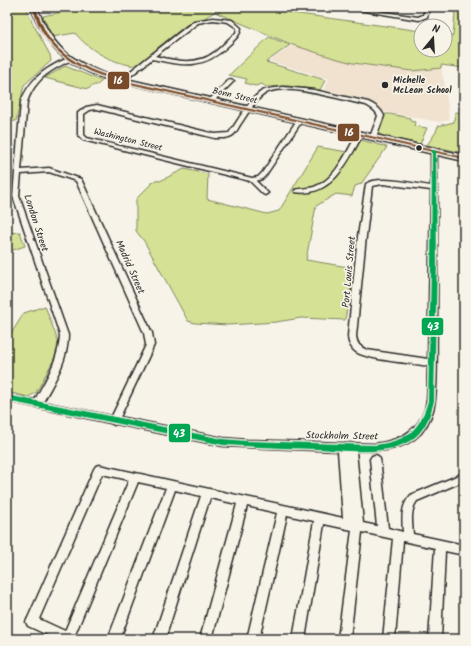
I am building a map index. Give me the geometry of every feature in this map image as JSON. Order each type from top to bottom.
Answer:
[{"type":"street","name":"Bonn Street","points":[[34,7],[50,42],[59,53],[68,60],[90,71],[121,81],[464,158]]},
{"type":"street","points":[[344,7],[419,19],[426,16],[428,7]]},
{"type":"street","points":[[121,81],[151,57],[196,22],[215,19],[233,23],[239,28],[238,34],[211,58],[203,61],[183,63],[151,57]]},
{"type":"street","name":"London Street","points":[[37,404],[61,358],[64,350],[64,336],[16,199],[24,102],[27,92],[41,76],[57,64],[68,60]]},
{"type":"street","points":[[211,101],[231,81]]},
{"type":"street","points":[[249,110],[263,93],[282,88],[290,88],[368,104],[377,110],[381,116],[373,137]]},
{"type":"street","name":"Washington Street","points":[[249,110],[231,134],[220,137],[93,107],[81,113],[81,135],[85,139],[252,180]]},
{"type":"street","points":[[265,194],[252,180],[260,178],[264,174],[299,121]]},
{"type":"street","points":[[297,191],[316,188],[330,179],[345,159],[360,134]]},
{"type":"street","name":"Stockholm Street","points":[[7,398],[223,442],[346,447],[388,447],[403,442],[423,425],[428,415],[431,401],[434,264],[434,151]]},
{"type":"street","name":"Madrid Street","points":[[18,172],[49,170],[79,180],[148,333],[150,344],[114,421]]},
{"type":"street","name":"Port Louis Street","points":[[432,363],[360,351],[354,345],[352,336],[368,186],[372,182],[383,182],[433,188]]},
{"type":"street","points":[[344,639],[353,525],[346,447]]},
{"type":"street","points":[[375,458],[383,532]]},
{"type":"street","points":[[135,477],[68,639],[32,622],[99,469],[464,550]]},
{"type":"street","points":[[389,639],[403,536],[410,501],[464,477]]},
{"type":"street","points":[[114,639],[172,485]]},
{"type":"street","points":[[159,639],[207,493]]},
{"type":"street","points":[[206,639],[243,501]]},
{"type":"street","points":[[253,639],[283,509]]},
{"type":"street","points":[[299,639],[320,518]]},
{"type":"street","points":[[435,639],[440,545]]},
{"type":"shaded area","name":"Michelle McLean School","points":[[293,45],[353,63],[432,69],[441,68],[446,91],[449,120],[439,122],[377,110],[368,104],[366,100],[324,90],[329,79],[269,61]]},
{"type":"green space","points":[[7,7],[26,7],[32,22],[50,55],[51,61],[24,85],[16,121],[7,122],[7,63],[12,60],[7,52]]},
{"type":"green space","points":[[61,7],[213,7],[216,11],[203,19],[186,25],[156,49],[157,50],[138,66],[120,63],[103,56],[81,40],[75,33],[52,37],[43,16],[62,12]]},
{"type":"green space","points":[[217,7],[284,7],[282,8],[292,13],[413,30],[413,58],[453,58],[455,13],[442,7],[464,7],[464,68],[441,65],[441,68],[412,71],[353,63],[293,45],[217,13],[220,12]]},
{"type":"green space","points":[[269,37],[290,45],[266,62],[325,80],[320,90],[288,86],[266,87],[262,84],[255,86],[245,83],[247,79],[229,75]]},
{"type":"green space","points":[[65,66],[102,81],[88,89],[45,78]]},
{"type":"green space","points":[[455,112],[464,113],[464,153],[427,145],[436,132],[438,126],[454,122]]},
{"type":"green space","points":[[385,114],[410,118],[410,121],[415,122],[414,126],[427,128],[420,144],[391,138],[378,133]]},
{"type":"green space","points":[[361,140],[387,147],[361,184],[355,186],[352,196],[336,194],[316,206],[306,260],[354,268],[345,320],[301,318],[276,322],[228,325],[195,323],[188,321],[144,241],[136,231],[136,199],[155,180],[160,181],[184,169],[208,174],[207,199],[267,214],[279,211],[318,147],[353,153]]},
{"type":"green space","points":[[20,232],[25,246],[7,252],[7,233]]},
{"type":"green space","points":[[45,306],[59,344],[55,357],[36,393],[28,397],[7,392],[7,340],[24,313]]},
{"type":"transit line","name":"16","points":[[34,7],[47,37],[56,48],[78,65],[105,76],[121,81],[464,158]]},
{"type":"transit line","name":"43","points":[[7,398],[223,442],[374,448],[385,447],[404,441],[412,436],[424,422],[431,401],[434,264],[434,151]]},
{"type":"place","name":"Michelle McLean School","points":[[385,85]]}]
